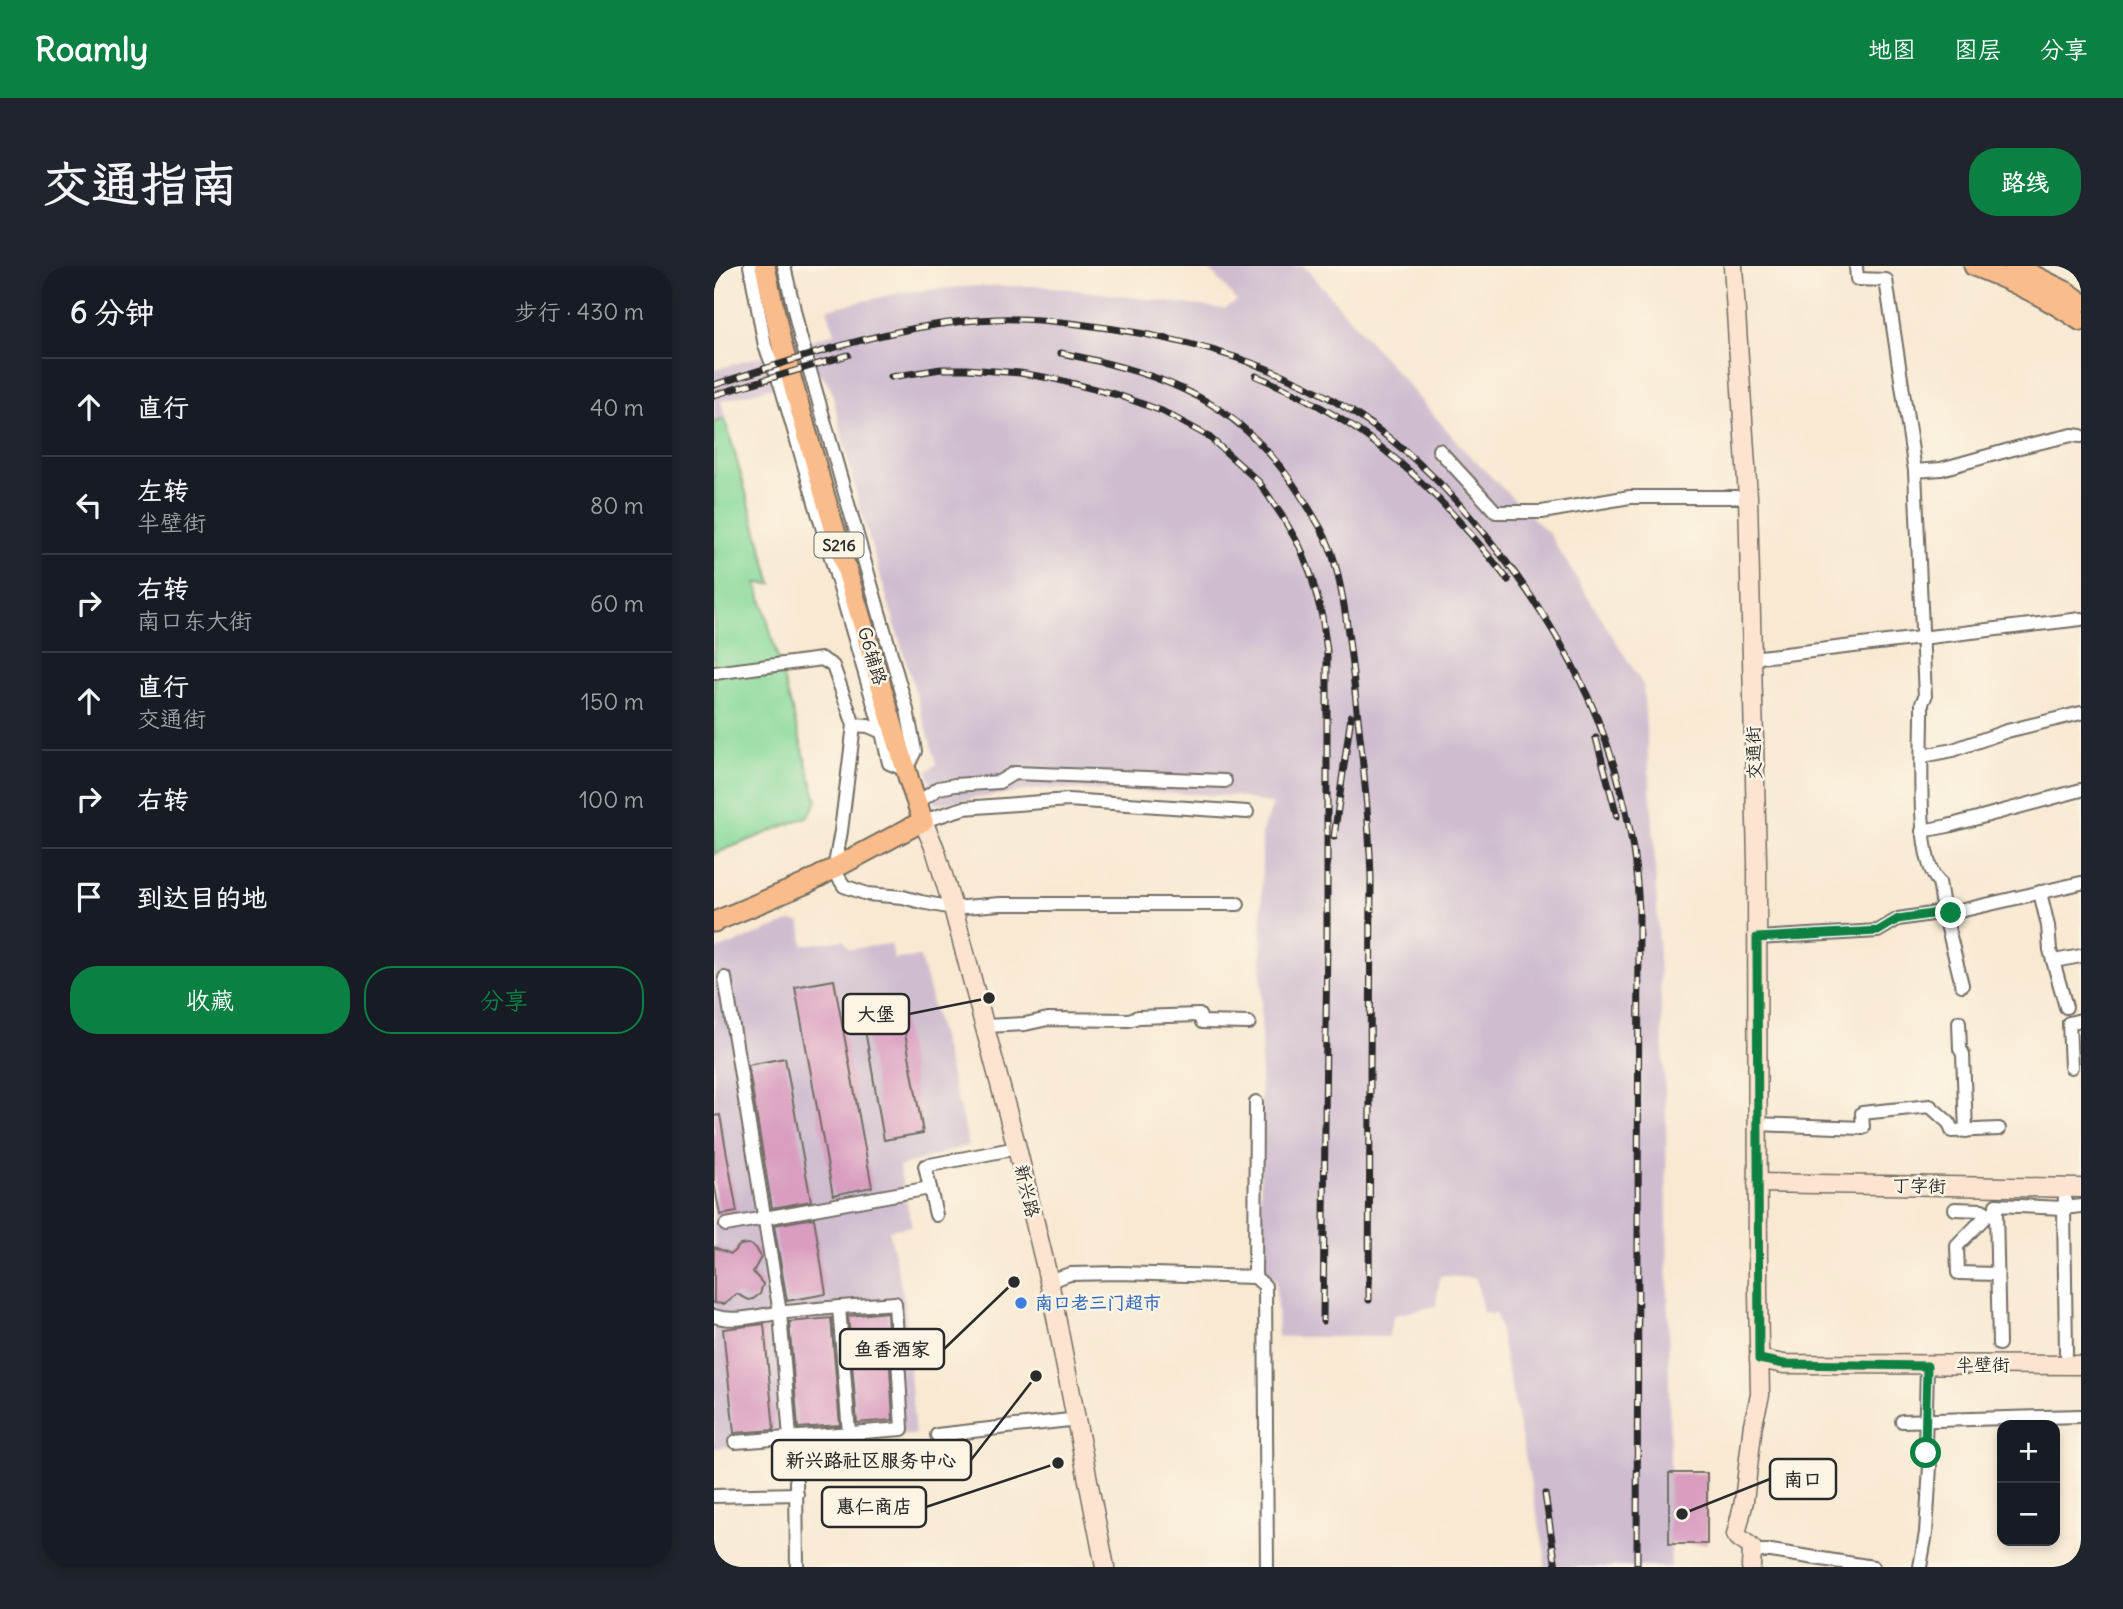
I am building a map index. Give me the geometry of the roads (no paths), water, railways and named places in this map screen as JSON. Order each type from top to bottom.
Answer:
[{"type":"main road","name":"G6辅路","points":[[765,266],[781,342],[821,484],[920,812]]},
{"type":"main road","points":[[1974,266],[2059,306],[2081,321]]},
{"type":"main road","points":[[2014,266],[2067,292],[2081,302]]},
{"type":"main road","points":[[714,922],[761,904],[834,870],[920,812]]},
{"type":"street","points":[[750,266],[765,346],[780,386],[889,763],[906,771],[915,751],[907,710],[800,336],[784,266]]},
{"type":"street","name":"交通街","points":[[1732,266],[1748,497],[1757,862],[1760,1395],[1753,1424],[1744,1502],[1736,1535],[1752,1548],[1752,1562]]},
{"type":"street","points":[[1856,266],[1857,279],[1886,280],[1915,471],[1926,697],[1922,703],[1922,831],[1933,876],[1940,882],[1944,912],[1962,985]]},
{"type":"street","points":[[1915,471],[1941,469],[2020,447],[2072,435],[2081,436]]},
{"type":"street","points":[[1439,450],[1496,512],[1542,512],[1630,497],[1748,497]]},
{"type":"street","points":[[1752,658],[2081,619]]},
{"type":"street","points":[[714,673],[821,659],[833,666],[854,725],[834,870],[844,886],[867,894],[892,895],[953,908],[1000,904],[1238,904]]},
{"type":"street","points":[[1923,756],[2081,713]]},
{"type":"street","points":[[854,725],[868,726],[882,732]]},
{"type":"street","points":[[920,812],[939,788],[999,782],[1014,773],[1225,781]]},
{"type":"street","points":[[1922,831],[2081,790]]},
{"type":"street","points":[[920,812],[1068,800],[1247,812]]},
{"type":"street","name":"新兴路","points":[[920,812],[935,849],[953,908],[1017,1149],[1049,1281],[1105,1567]]},
{"type":"street","points":[[1757,938],[1878,931],[1898,919],[1951,913],[2081,883]]},
{"type":"street","points":[[2040,892],[2048,926],[2050,950],[2066,1007]]},
{"type":"street","points":[[2054,961],[2081,956]]},
{"type":"street","points":[[725,978],[780,1313],[790,1438]]},
{"type":"street","points":[[986,1026],[1025,1024],[1048,1019],[1129,1020],[1138,1017],[1199,1015],[1202,1022],[1249,1023]]},
{"type":"street","points":[[2071,1067],[2069,1023],[2081,1020]]},
{"type":"street","points":[[1959,1022],[1966,1130]]},
{"type":"street","points":[[1255,1277],[1256,1102]]},
{"type":"street","points":[[1757,1124],[1863,1128],[1862,1113],[1930,1106],[1950,1124],[1952,1131],[1999,1129]]},
{"type":"street","points":[[936,1215],[926,1167],[1017,1149]]},
{"type":"street","name":"丁字街","points":[[1757,1183],[2073,1188]]},
{"type":"street","points":[[726,1225],[930,1188]]},
{"type":"street","points":[[2066,1352],[2064,1208],[2073,1188]]},
{"type":"street","points":[[1997,1274],[1958,1273],[1957,1246],[1992,1213],[1996,1205],[2064,1208],[2081,1206]]},
{"type":"street","points":[[1955,1209],[1992,1213]]},
{"type":"street","points":[[1992,1213],[1999,1344]]},
{"type":"street","points":[[1049,1281],[1070,1274],[1119,1273],[1255,1277],[1265,1286],[1267,1567]]},
{"type":"street","points":[[714,1315],[729,1319],[895,1303],[902,1429],[735,1442]]},
{"type":"street","points":[[839,1307],[849,1433]]},
{"type":"street","name":"半壁街","points":[[1759,1359],[1784,1364],[2081,1364]]},
{"type":"street","points":[[1920,1567],[1926,1533],[1930,1466],[1925,1447],[1927,1366]]},
{"type":"street","points":[[1902,1420],[2081,1416]]},
{"type":"street","points":[[936,1435],[1078,1419]]},
{"type":"street","points":[[714,1496],[797,1488],[797,1567]]},
{"type":"street","points":[[1752,1562],[1760,1551],[1771,1551],[1872,1567]]},
{"type":"railway","points":[[714,385],[854,342],[925,326],[961,322],[1041,320],[1119,330],[1187,343],[1286,377],[1348,409],[1428,471],[1495,547],[1553,630],[1597,717],[1626,809],[1634,858],[1639,910],[1637,1567]]},
{"type":"railway","points":[[1061,353],[1136,371],[1169,383],[1228,416],[1255,438],[1280,465],[1312,513],[1331,552],[1342,593],[1349,642],[1363,761],[1370,854],[1369,1300]]},
{"type":"railway","points":[[714,395],[848,355]]},
{"type":"railway","points":[[891,377],[941,369],[1020,373],[1118,395],[1162,411],[1208,436],[1259,482],[1300,547],[1322,616],[1327,651],[1323,1321]]},
{"type":"railway","points":[[1256,376],[1332,413],[1396,460],[1454,515],[1508,580]]},
{"type":"railway","points":[[1334,837],[1351,716]]},
{"type":"railway","points":[[1596,738],[1617,816]]},
{"type":"railway","points":[[1545,1494],[1556,1567]]},
{"type":"place","name":"大堡","points":[[989,998]]},
{"type":"place","name":"鱼香酒家","points":[[1014,1282]]},
{"type":"place","name":"南口老三门超市","points":[[1021,1303]]},
{"type":"place","name":"新兴路社区服务中心","points":[[1036,1376]]},
{"type":"place","name":"惠仁商店","points":[[1058,1463]]},
{"type":"place","name":"南口","points":[[1682,1514]]}]
